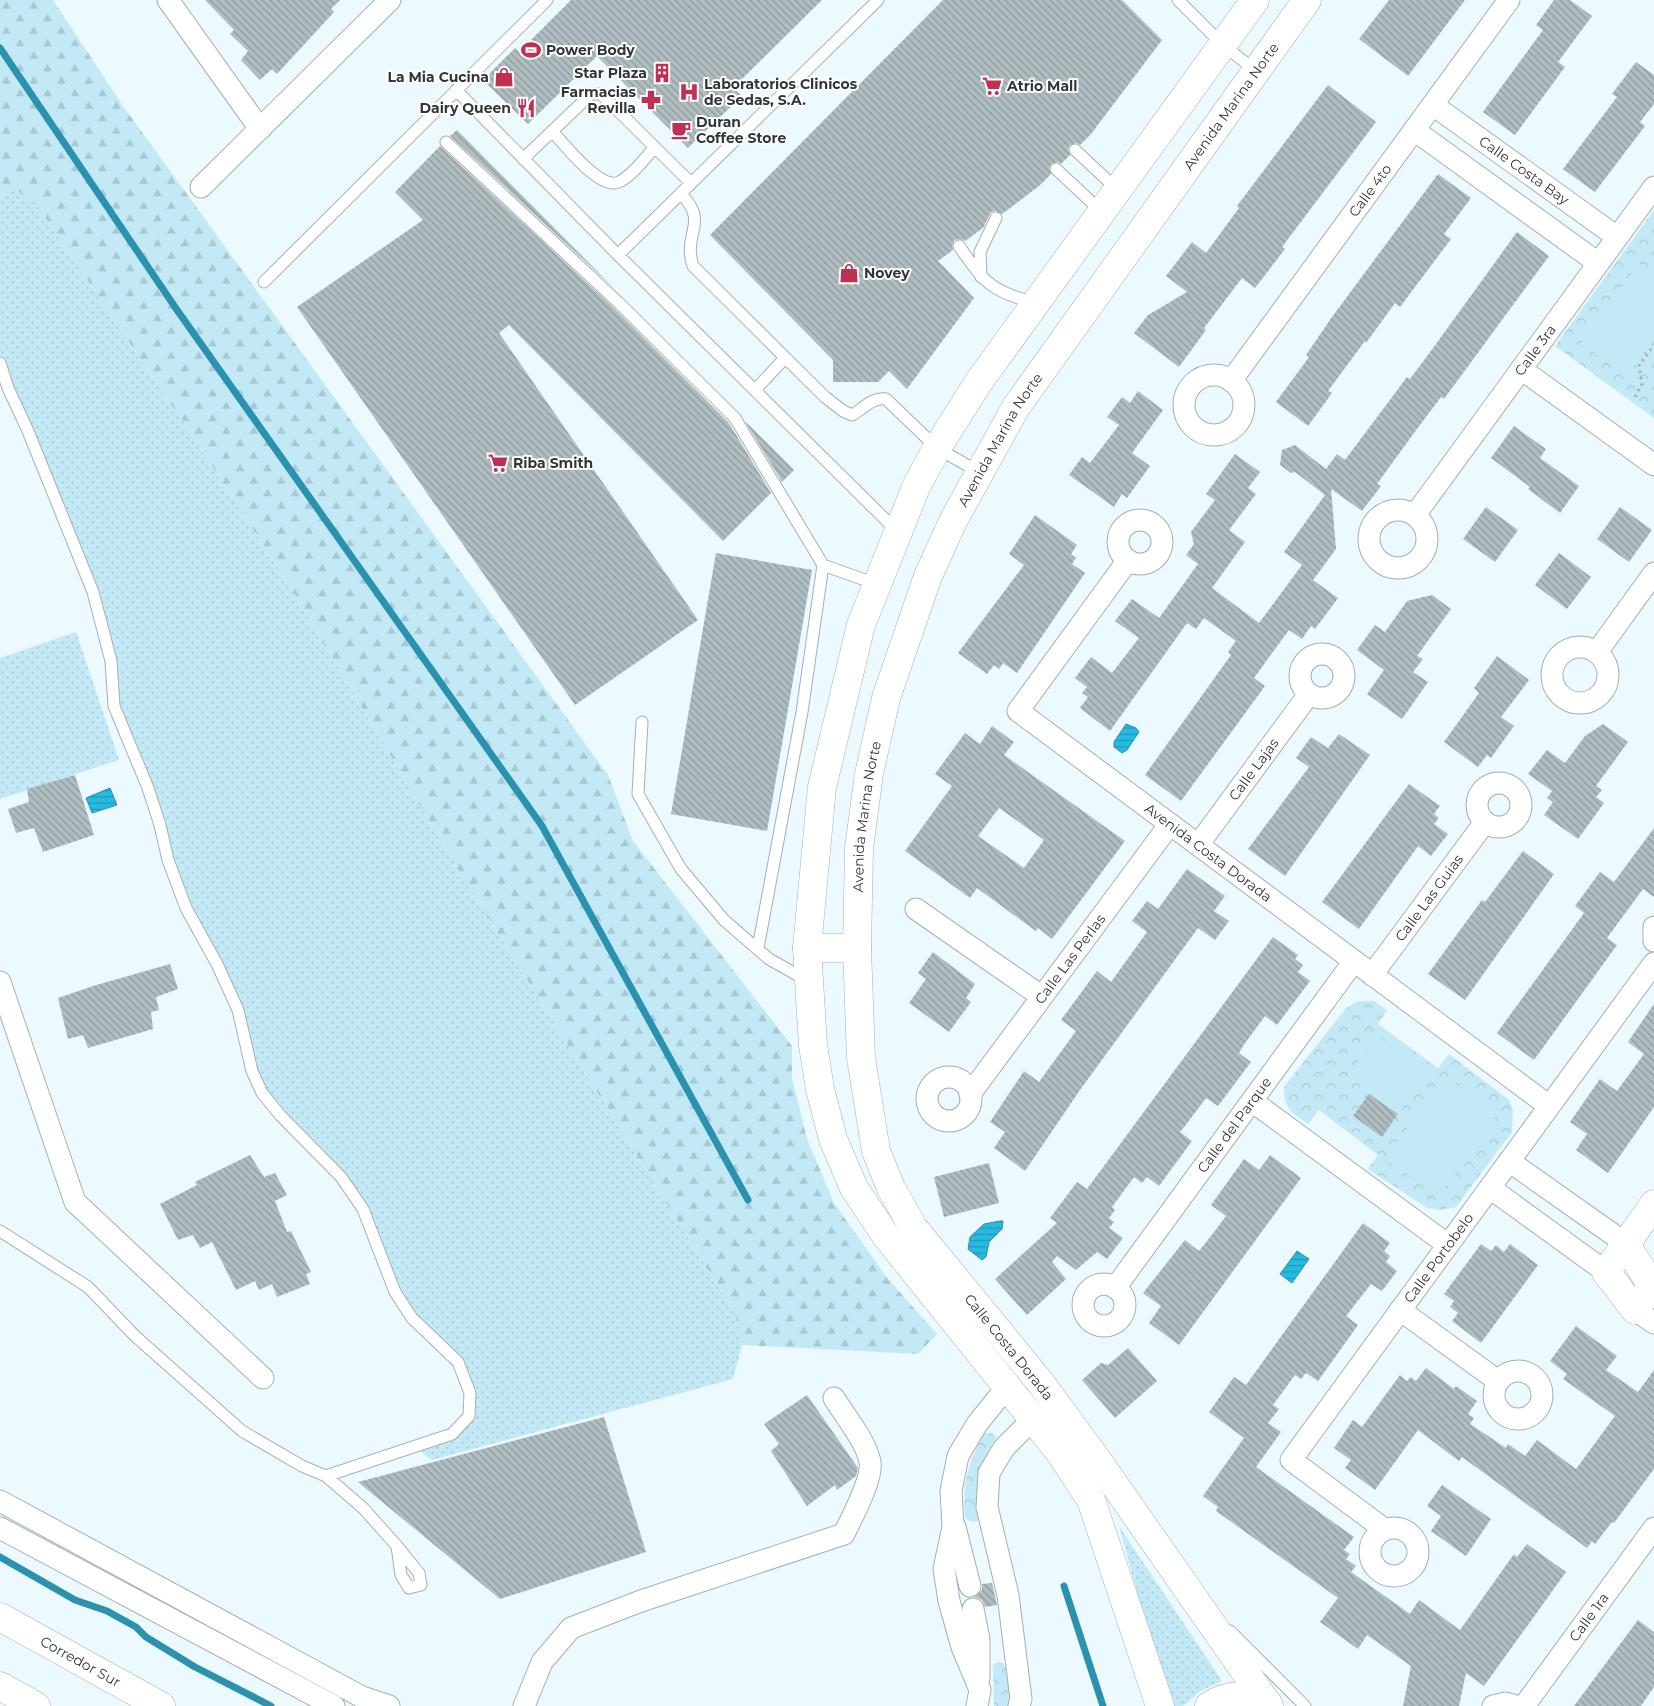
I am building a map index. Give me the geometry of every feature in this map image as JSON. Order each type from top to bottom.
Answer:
[{"type":"main road","points":[[857,948],[807,948],[822,787],[861,625],[897,531],[916,487],[937,448],[978,383],[1255,0]]},
{"type":"main road","name":"Avenida Marina Norte","points":[[857,948],[859,848],[869,774],[886,698],[928,576],[952,521],[1016,407],[1255,70],[1307,0]]},
{"type":"main road","name":"Calle Costa Dorada","points":[[807,948],[813,1045],[820,1089],[833,1139],[854,1188],[886,1236],[1006,1388],[1061,1454],[1091,1500],[1160,1706]]},
{"type":"main road","name":"Calle Costa Dorada","points":[[857,948],[861,1058],[876,1151],[891,1188],[913,1227],[1040,1382],[1268,1705]]},
{"type":"main road","points":[[1645,1316],[1606,1272],[1654,1204]]},
{"type":"main road","points":[[1626,1243],[1653,1286],[1645,1316]]},
{"type":"main road","name":"Corredor Sur","points":[[0,1617],[161,1706]]},
{"type":"main road","points":[[0,1686],[36,1706]]},
{"type":"main road","points":[[1209,1706],[1224,1698],[1235,1696],[1258,1699],[1268,1705]]},
{"type":"street","points":[[168,0],[260,129]]},
{"type":"street","points":[[201,187],[390,0]]},
{"type":"street","name":"Calle 4to","points":[[1232,381],[1509,0]]},
{"type":"street","name":"Calle Costa Bay","points":[[1433,105],[1617,237]]},
{"type":"street","points":[[1414,130],[1598,263]]},
{"type":"street","name":"Calle 3ra","points":[[1415,515],[1654,186]]},
{"type":"street","points":[[1521,369],[1654,465]]},
{"type":"street","name":"Avenida Costa Dorada","points":[[1128,560],[1018,711],[1550,1106]]},
{"type":"street","points":[[1597,652],[1654,574]]},
{"type":"street","name":"Calle Lajas","points":[[1198,845],[1309,694]]},
{"type":"street","name":"Calle Las Guias","points":[[1372,975],[1486,822]]},
{"type":"street","name":"Calle Las Perlas","points":[[970,1094],[1170,824]]},
{"type":"street","points":[[916,909],[1041,996]]},
{"type":"street","points":[[1654,927],[1654,941]]},
{"type":"street","name":"Calle del Parque","points":[[1115,1288],[1354,961]]},
{"type":"street","name":"Calle Portobelo","points":[[1384,1530],[1291,1460],[1654,963]]},
{"type":"street","points":[[0,982],[75,1202],[263,1378]]},
{"type":"street","points":[[1252,1101],[1448,1244]]},
{"type":"street","points":[[1509,1161],[1626,1243]]},
{"type":"street","points":[[1490,1188],[1606,1272]]},
{"type":"street","points":[[1400,1310],[1498,1382]]},
{"type":"street","points":[[970,1586],[953,1520],[951,1491],[958,1456],[978,1424],[1006,1388]]},
{"type":"street","points":[[524,1706],[542,1662],[570,1628],[641,1601],[844,1534],[863,1494],[870,1462],[857,1433],[834,1398]]},
{"type":"street","points":[[1019,1706],[1021,1699],[1008,1595],[986,1507],[989,1472],[1004,1448],[1032,1420]]},
{"type":"street","points":[[0,1501],[362,1697],[389,1706]]},
{"type":"street","points":[[953,1520],[944,1569],[962,1647],[978,1698]]},
{"type":"street","points":[[0,1528],[334,1706]]},
{"type":"street","name":"Calle 1ra","points":[[1524,1706],[1654,1528]]},
{"type":"street","points":[[973,1609],[979,1639],[978,1698]]},
{"type":"street","points":[[1493,1706],[1506,1703],[1516,1706]]},
{"type":"lane","points":[[264,282],[547,0]]},
{"type":"lane","points":[[618,255],[878,0]]},
{"type":"lane","points":[[1178,0],[1223,44],[1255,70]]},
{"type":"lane","points":[[456,90],[618,255],[897,531]]},
{"type":"lane","points":[[523,159],[591,94],[601,94],[691,183]]},
{"type":"lane","points":[[552,131],[589,170],[601,180],[613,184],[621,181],[656,147]]},
{"type":"lane","points":[[446,142],[619,303],[735,418],[823,565],[802,712],[758,948]]},
{"type":"lane","points":[[1076,150],[1118,190]]},
{"type":"lane","points":[[1056,169],[1102,212]]},
{"type":"lane","points":[[681,194],[694,210],[696,219],[690,244],[693,266],[825,397],[843,412],[852,414],[879,398],[886,400],[937,448],[979,472]]},
{"type":"lane","points":[[982,278],[980,252],[996,218]]},
{"type":"lane","points":[[958,246],[982,278],[1000,292],[1036,303]]},
{"type":"lane","points":[[755,390],[785,358]]},
{"type":"lane","points":[[0,364],[8,388],[28,431],[94,592],[110,661],[114,706],[148,788],[160,825],[168,860],[186,908],[238,1010],[255,1078],[262,1093],[280,1115],[341,1177],[363,1209],[396,1292],[412,1318],[458,1362],[470,1393],[470,1416],[452,1434],[326,1476]]},
{"type":"lane","points":[[823,565],[876,584]]},
{"type":"lane","points":[[642,722],[638,794],[681,869],[724,920],[769,959],[809,982]]},
{"type":"lane","points":[[0,1231],[88,1287],[135,1336],[242,1431],[302,1466],[326,1476],[363,1508],[397,1546]]},
{"type":"lane","points":[[1185,1585],[1305,1706]]},
{"type":"path","points":[[1636,397],[1642,384],[1639,365],[1654,345]]},
{"type":"green space","points":[[0,0],[53,0],[123,106],[608,775],[633,841],[792,1046],[792,1078],[807,1139],[834,1203],[888,1279],[937,1334],[918,1354],[742,1345],[735,1313],[453,861],[291,588],[199,446],[38,207],[14,188],[0,197]]},
{"type":"green space","points":[[14,188],[38,207],[199,446],[291,588],[453,861],[735,1313],[742,1345],[733,1379],[432,1460],[416,1447],[452,1434],[469,1416],[458,1362],[412,1318],[363,1209],[262,1093],[238,1010],[186,908],[114,706],[104,626],[0,363],[0,197]]},
{"type":"green space","points":[[1654,210],[1654,418],[1555,346]]},
{"type":"green space","points":[[1639,263],[1654,274],[1654,338],[1626,376],[1581,343]]},
{"type":"green space","points":[[76,632],[119,760],[0,799],[0,658]]},
{"type":"green space","points":[[1358,1001],[1374,1001],[1387,1010],[1378,1024],[1438,1068],[1449,1054],[1509,1100],[1513,1110],[1512,1132],[1456,1207],[1440,1210],[1427,1208],[1368,1169],[1378,1155],[1319,1110],[1308,1124],[1293,1113],[1287,1105],[1284,1087],[1346,1008]]},
{"type":"green space","points":[[1377,1035],[1428,1072],[1402,1109],[1351,1072]]},
{"type":"green space","points":[[1444,1075],[1498,1113],[1439,1197],[1385,1159]]},
{"type":"green space","points":[[985,1433],[993,1433],[996,1438],[981,1466],[977,1491],[980,1521],[971,1522],[965,1518],[964,1494],[970,1463]]},
{"type":"green space","points":[[1119,1526],[1222,1681],[1199,1692],[1183,1706],[1174,1706],[1144,1617]]},
{"type":"green space","points":[[997,1662],[1003,1663],[1011,1678],[1011,1706],[994,1706],[993,1666]]},
{"type":"water","points":[[1126,724],[1136,728],[1139,732],[1127,750],[1122,753],[1114,747],[1114,742]]},
{"type":"water","points":[[110,788],[117,805],[92,813],[86,798]]},
{"type":"water","points":[[1003,1221],[1002,1229],[989,1242],[986,1257],[982,1260],[968,1249],[970,1237],[984,1224]]},
{"type":"water","points":[[1297,1251],[1309,1259],[1292,1283],[1280,1274]]},
{"type":"building","points":[[205,0],[340,0],[331,9],[334,12],[277,74],[272,69],[260,80],[241,60],[248,51],[230,34],[234,30]]},
{"type":"building","name":"Star Plaza","points":[[571,0],[822,0],[733,88],[742,96],[688,148],[597,56],[528,124],[483,80],[515,48],[519,52]]},
{"type":"building","name":"Atrio Mall","points":[[943,0],[1122,0],[1162,40],[1091,134],[1080,145],[1076,143],[1070,145],[1068,149],[1070,155],[1061,164],[1057,162],[1051,164],[1049,168],[1051,174],[1039,186],[1002,214],[996,211],[991,212],[983,228],[965,241],[954,240],[953,250],[938,261],[974,298],[907,389],[889,371],[878,382],[833,382],[833,360],[710,235]]},
{"type":"building","points":[[1389,0],[1465,0],[1408,76],[1359,39]]},
{"type":"building","points":[[1554,0],[1570,0],[1592,16],[1558,62],[1565,67],[1515,135],[1483,112],[1543,30],[1536,25]]},
{"type":"building","points":[[1636,62],[1654,75],[1654,104],[1640,122],[1645,126],[1595,192],[1563,169],[1617,97],[1612,94]]},
{"type":"building","points":[[1328,85],[1376,122],[1282,247],[1285,249],[1255,288],[1242,278],[1204,328],[1206,330],[1179,367],[1134,333],[1148,315],[1187,292],[1166,276],[1192,242],[1206,253],[1239,208],[1237,206]]},
{"type":"building","points":[[457,130],[614,288],[450,136]]},
{"type":"building","name":"Riba Smith","points":[[440,146],[614,308],[729,423],[771,493],[723,541],[509,325],[499,333],[698,620],[575,705],[297,307],[423,220],[395,192]]},
{"type":"building","points":[[1438,174],[1471,198],[1444,234],[1451,239],[1400,307],[1395,303],[1366,343],[1365,341],[1328,391],[1332,393],[1308,426],[1276,402],[1309,357],[1306,355],[1332,317]]},
{"type":"building","points":[[1517,232],[1549,256],[1444,399],[1441,397],[1414,433],[1377,484],[1381,486],[1362,511],[1331,489],[1336,549],[1313,580],[1338,598],[1315,629],[1311,626],[1302,639],[1289,630],[1254,678],[1265,686],[1181,801],[1145,775],[1231,655],[1228,652],[1236,641],[1204,618],[1196,629],[1187,623],[1110,731],[1080,708],[1088,697],[1082,693],[1087,687],[1075,678],[1091,657],[1112,673],[1139,638],[1115,621],[1132,599],[1159,618],[1198,564],[1186,555],[1194,544],[1191,532],[1215,500],[1206,494],[1235,454],[1260,472],[1248,488],[1256,494],[1229,530],[1245,542],[1212,588],[1259,623],[1302,565],[1284,552],[1325,495],[1295,472],[1291,473],[1280,465],[1282,450],[1295,445],[1326,469],[1337,454],[1345,460],[1407,377],[1410,379]]},
{"type":"building","points":[[1138,391],[1163,410],[1132,453],[1150,466],[1127,498],[1122,494],[1114,507],[1069,475],[1082,457],[1090,463],[1119,425],[1107,417],[1122,397],[1130,403]]},
{"type":"building","points":[[745,421],[794,470],[782,482]]},
{"type":"building","points":[[1514,426],[1546,449],[1540,458],[1579,486],[1560,513],[1528,489],[1530,487],[1491,458]]},
{"type":"building","points":[[1486,507],[1518,530],[1495,562],[1463,539]]},
{"type":"building","points":[[1620,507],[1652,530],[1629,562],[1597,539]]},
{"type":"building","points":[[1035,515],[1077,545],[1071,554],[1076,558],[1072,564],[1085,573],[1017,673],[1003,663],[999,669],[994,665],[987,674],[958,653],[1024,565],[1009,554]]},
{"type":"building","points":[[716,553],[812,570],[767,831],[671,814]]},
{"type":"building","points":[[1559,553],[1591,577],[1567,609],[1535,585]]},
{"type":"building","points":[[1432,595],[1451,609],[1417,656],[1423,659],[1413,672],[1428,682],[1402,719],[1367,694],[1384,670],[1357,650],[1375,625],[1385,632],[1407,601]]},
{"type":"building","points":[[1497,656],[1529,680],[1501,717],[1514,726],[1491,758],[1487,755],[1478,767],[1444,742],[1479,693],[1474,688]]},
{"type":"building","points":[[1603,724],[1628,742],[1596,786],[1602,790],[1596,797],[1604,803],[1578,839],[1544,815],[1553,802],[1547,798],[1552,791],[1528,774],[1547,750],[1565,763],[1585,736]]},
{"type":"building","points":[[992,726],[1014,742],[1004,755],[1125,841],[1052,939],[1038,928],[1036,931],[977,888],[970,898],[905,851],[952,786],[935,774],[965,733],[980,744]],"holes":[[[999,808],[1044,840],[1024,868],[978,836]]]},
{"type":"building","points":[[1339,734],[1370,755],[1285,876],[1248,849],[1309,767],[1296,758],[1311,737],[1328,748]]},
{"type":"building","points":[[75,775],[94,835],[43,852],[34,828],[16,833],[8,809],[29,802],[27,789]]},
{"type":"building","points":[[1409,784],[1440,806],[1434,814],[1439,818],[1434,824],[1448,834],[1431,856],[1418,846],[1359,929],[1322,902]]},
{"type":"building","points":[[1654,828],[1654,897],[1643,889],[1607,938],[1617,945],[1534,1060],[1497,1033],[1584,913],[1575,906],[1600,872],[1614,882]]},
{"type":"building","points":[[1523,851],[1554,874],[1465,1000],[1428,974],[1482,900],[1485,902]]},
{"type":"building","points":[[1187,869],[1225,896],[1214,911],[1229,921],[1215,940],[1198,928],[1080,1090],[1025,1171],[994,1148],[1005,1132],[990,1122],[1024,1071],[1039,1082],[1076,1031],[1061,1020],[1097,971],[1111,982],[1147,932],[1132,921],[1147,901],[1158,909]]},
{"type":"building","points":[[1273,937],[1298,955],[1295,959],[1303,965],[1298,972],[1310,981],[1277,1025],[1265,1016],[1239,1053],[1251,1062],[1218,1106],[1206,1098],[1180,1132],[1192,1141],[1159,1186],[1147,1177],[1142,1183],[1134,1177],[1112,1207],[1115,1210],[1109,1218],[1114,1222],[1109,1228],[1123,1238],[1107,1259],[1097,1252],[1076,1270],[1057,1256],[1052,1262],[1066,1279],[1027,1315],[995,1279],[1057,1223],[1050,1218],[1077,1182],[1087,1189]]},
{"type":"building","points":[[933,952],[975,984],[966,998],[971,1002],[949,1032],[909,1003],[926,979],[918,973]]},
{"type":"building","points":[[170,964],[178,989],[156,997],[159,1010],[151,1012],[153,1029],[88,1048],[83,1035],[68,1039],[58,998]]},
{"type":"building","points":[[1654,1004],[1654,1107],[1608,1173],[1576,1150],[1587,1134],[1570,1122],[1600,1079],[1617,1091],[1644,1054],[1628,1042]]},
{"type":"building","points":[[1369,1094],[1398,1114],[1382,1137],[1353,1116]]},
{"type":"building","points":[[250,1155],[264,1177],[275,1173],[287,1195],[275,1201],[287,1232],[291,1231],[311,1272],[306,1274],[310,1284],[277,1297],[272,1284],[259,1290],[255,1281],[236,1290],[212,1242],[200,1248],[193,1235],[178,1240],[160,1204],[197,1185],[195,1182]]},
{"type":"building","points":[[1270,1155],[1301,1178],[1179,1345],[1149,1323],[1161,1306],[1143,1293],[1185,1240],[1199,1251],[1211,1236],[1226,1216],[1211,1205],[1244,1159],[1259,1170]]},
{"type":"building","points":[[989,1163],[999,1203],[944,1217],[934,1177]]},
{"type":"building","points":[[1363,1223],[1390,1243],[1384,1251],[1390,1256],[1386,1262],[1397,1271],[1382,1291],[1371,1284],[1346,1316],[1358,1325],[1318,1381],[1306,1373],[1301,1379],[1295,1375],[1273,1405],[1279,1409],[1268,1423],[1281,1432],[1256,1467],[1354,1537],[1344,1550],[1350,1554],[1346,1559],[1356,1566],[1351,1572],[1410,1614],[1419,1600],[1460,1630],[1514,1554],[1517,1557],[1527,1544],[1566,1572],[1484,1686],[1466,1673],[1459,1706],[1403,1706],[1411,1666],[1367,1635],[1358,1649],[1320,1622],[1338,1598],[1216,1511],[1218,1507],[1203,1496],[1244,1438],[1209,1412],[1234,1377],[1246,1385]]},
{"type":"building","points":[[1481,1244],[1491,1251],[1496,1245],[1504,1252],[1510,1244],[1538,1265],[1481,1343],[1452,1321],[1458,1313],[1450,1307],[1454,1301],[1444,1294]]},
{"type":"building","points":[[1576,1326],[1617,1356],[1606,1370],[1638,1392],[1654,1370],[1654,1469],[1614,1523],[1612,1522],[1595,1544],[1592,1541],[1587,1548],[1462,1457],[1459,1461],[1418,1430],[1375,1490],[1345,1468],[1351,1460],[1334,1448],[1353,1420],[1362,1427],[1400,1375],[1407,1381],[1411,1377],[1416,1381],[1426,1368],[1454,1389],[1456,1386],[1477,1401],[1468,1414],[1474,1418],[1470,1424],[1506,1448],[1508,1444],[1525,1456],[1537,1440],[1576,1469],[1615,1416],[1563,1379],[1567,1374],[1550,1361]]},
{"type":"building","points":[[1128,1348],[1157,1381],[1115,1418],[1082,1380],[1101,1363],[1108,1365]]},
{"type":"building","points":[[807,1395],[858,1468],[856,1476],[837,1490],[835,1485],[807,1506],[771,1451],[779,1444],[764,1424]]},
{"type":"building","points":[[604,1417],[646,1552],[500,1599],[358,1482]]},
{"type":"building","points":[[1442,1485],[1491,1519],[1466,1556],[1431,1531],[1441,1516],[1427,1506]]},
{"type":"building","points":[[992,1583],[997,1605],[985,1607],[982,1600],[975,1597],[982,1590],[982,1584]]},
{"type":"building","points":[[1638,1620],[1654,1632],[1654,1687],[1641,1706],[1574,1706]]},
{"type":"waterway","points":[[0,48],[177,310],[542,826],[748,1200]]},
{"type":"waterway","points":[[0,1557],[75,1600],[107,1611],[136,1627],[146,1637],[195,1667],[271,1706]]},
{"type":"waterway","points":[[1064,1586],[1103,1706]]},
{"type":"place","name":"Power Body","points":[[531,50]]},
{"type":"place","name":"Star Plaza","points":[[662,73]]},
{"type":"place","name":"La Mia Cucina","points":[[504,77]]},
{"type":"place","name":"Atrio Mall","points":[[992,86]]},
{"type":"place","name":"Laboratorios Clinicos de Sedas, S.A.","points":[[689,92]]},
{"type":"place","name":"Farmacias Revilla","points":[[651,100]]},
{"type":"place","name":"Dairy Queen","points":[[526,108]]},
{"type":"place","name":"Duran Coffee Store","points":[[681,130]]},
{"type":"place","name":"Novey","points":[[849,273]]},
{"type":"place","name":"Riba Smith","points":[[498,463]]}]
